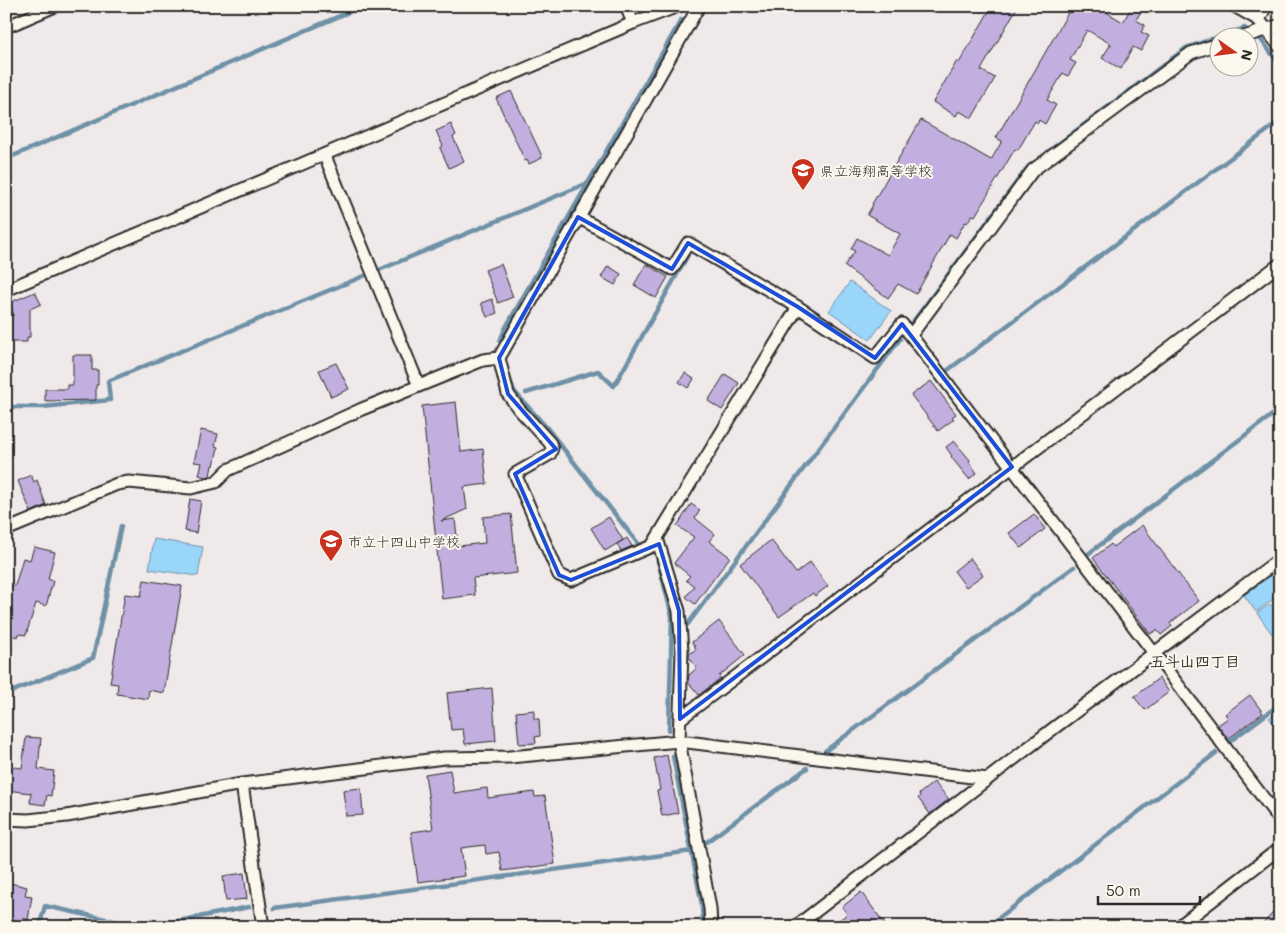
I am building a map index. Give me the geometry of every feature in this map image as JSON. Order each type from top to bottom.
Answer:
[{"type":"street","points":[[6,27],[55,6]]},
{"type":"street","points":[[626,6],[633,23]]},
{"type":"street","points":[[6,290],[633,23],[678,6]]},
{"type":"street","points":[[699,6],[498,358],[508,394],[518,408],[550,443],[552,448],[550,454],[515,474],[559,575],[571,580],[652,546],[798,307]]},
{"type":"street","points":[[1234,6],[1258,20],[1280,47]]},
{"type":"street","points":[[1258,20],[1266,6]]},
{"type":"street","points":[[1258,33],[1280,25]]},
{"type":"street","points":[[911,335],[1033,170],[1191,53],[1208,47]]},
{"type":"street","points":[[324,156],[419,386]]},
{"type":"street","points":[[578,217],[672,269],[688,243],[798,307],[875,358],[902,324],[1280,820]]},
{"type":"street","points":[[680,719],[1280,264]]},
{"type":"street","points":[[6,530],[117,484],[129,482],[191,488],[216,482],[228,470],[362,409],[483,360],[498,358]]},
{"type":"street","points":[[657,538],[679,611],[682,651],[679,741],[710,908],[711,927]]},
{"type":"street","points":[[795,927],[988,778],[1280,559]]},
{"type":"street","points":[[6,820],[67,816],[242,784],[444,758],[510,757],[679,741],[988,778]]},
{"type":"street","points":[[242,784],[263,927]]},
{"type":"street","points":[[1178,927],[1280,848]]},
{"type":"highlighted area","points":[[578,217],[672,269],[688,243],[798,307],[875,358],[902,324],[1012,467],[680,719],[679,611],[659,544],[571,580],[559,575],[515,474],[556,449],[508,394],[499,358]]},
{"type":"water","points":[[850,282],[891,311],[870,340],[829,311]]},
{"type":"water","points":[[154,539],[203,547],[198,576],[149,569]]},
{"type":"water","points":[[1280,569],[1280,594],[1256,612],[1244,595]]},
{"type":"water","points":[[1270,604],[1280,617],[1280,628],[1272,634],[1257,613]]},
{"type":"water","points":[[1280,710],[1280,731],[1269,718]]},
{"type":"building","points":[[992,6],[1018,6],[981,70],[995,78],[972,118],[959,111],[956,116],[933,102],[957,61],[959,63]]},
{"type":"building","points":[[1072,6],[1096,6],[1123,22],[1132,6],[1144,6],[1136,20],[1145,25],[1141,32],[1149,36],[1141,51],[1133,47],[1121,69],[1102,58],[1111,44],[1087,30],[1070,60],[1076,63],[1068,76],[1063,73],[1047,100],[1056,105],[1045,124],[1039,120],[1038,123],[1035,121],[1018,150],[1015,149],[975,216],[972,215],[967,223],[965,222],[956,238],[950,234],[916,294],[898,284],[888,298],[844,266],[855,251],[851,249],[857,238],[888,255],[900,234],[867,215],[921,120],[991,160],[1002,141],[996,138]]},
{"type":"building","points":[[511,91],[542,158],[529,164],[527,160],[525,161],[496,98]]},
{"type":"building","points":[[451,124],[456,135],[453,137],[464,161],[449,168],[440,148],[443,146],[436,131]]},
{"type":"building","points":[[501,264],[513,297],[498,303],[485,270]]},
{"type":"building","points":[[646,264],[668,277],[656,298],[634,285]]},
{"type":"building","points":[[608,266],[621,274],[615,285],[601,277]]},
{"type":"building","points":[[35,292],[41,304],[30,309],[30,337],[27,337],[27,342],[10,342],[10,339],[7,339],[7,315],[14,315],[9,303]]},
{"type":"building","points":[[492,299],[497,313],[487,317],[481,303]]},
{"type":"building","points":[[73,355],[92,355],[92,370],[98,370],[96,400],[45,401],[45,389],[67,389],[67,385],[73,385]]},
{"type":"building","points":[[336,363],[349,389],[331,397],[319,370]]},
{"type":"building","points":[[685,373],[694,379],[688,388],[679,382]]},
{"type":"building","points":[[725,374],[739,383],[722,410],[708,401]]},
{"type":"building","points":[[931,381],[956,414],[952,417],[954,419],[938,431],[911,395]]},
{"type":"building","points":[[456,402],[461,452],[483,449],[487,484],[464,487],[467,509],[441,521],[455,519],[458,546],[485,543],[483,517],[511,514],[517,573],[473,578],[475,595],[442,599],[422,406]]},
{"type":"building","points":[[201,430],[218,434],[215,446],[218,447],[214,466],[212,465],[210,476],[205,477],[199,475],[202,463],[194,462]]},
{"type":"building","points":[[954,441],[970,460],[969,462],[977,473],[969,479],[951,457],[946,447]]},
{"type":"building","points":[[31,475],[34,482],[37,480],[46,505],[31,512],[18,481]]},
{"type":"building","points":[[190,499],[201,501],[196,533],[185,531]]},
{"type":"building","points":[[691,504],[700,510],[695,518],[715,534],[709,541],[730,557],[695,604],[686,597],[694,586],[686,580],[690,576],[674,563],[694,537],[677,526]]},
{"type":"building","points":[[1034,514],[1045,529],[1021,548],[1009,533]]},
{"type":"building","points":[[609,517],[623,540],[605,551],[591,528]]},
{"type":"building","points":[[1142,525],[1199,601],[1170,623],[1172,626],[1161,635],[1157,630],[1150,634],[1093,558],[1111,544],[1113,547]]},
{"type":"building","points":[[627,538],[632,546],[621,551],[617,544]]},
{"type":"building","points":[[771,540],[796,573],[810,562],[828,586],[815,596],[813,593],[779,617],[740,564]]},
{"type":"building","points":[[34,547],[55,552],[48,579],[53,581],[46,606],[36,603],[26,635],[19,634],[18,637],[6,634],[6,584],[15,586],[23,558],[30,560]]},
{"type":"building","points":[[970,558],[983,575],[966,587],[954,571]]},
{"type":"building","points":[[144,580],[182,586],[164,693],[149,690],[148,699],[117,694],[118,684],[110,683],[125,594],[141,596]]},
{"type":"building","points":[[719,621],[745,655],[719,676],[721,678],[699,695],[688,682],[689,675],[697,668],[689,657],[689,654],[696,649],[692,642]]},
{"type":"building","points":[[1159,678],[1169,692],[1145,710],[1134,697]]},
{"type":"building","points":[[492,688],[496,741],[465,744],[463,729],[451,730],[447,693]]},
{"type":"building","points":[[1250,695],[1263,713],[1228,739],[1218,725],[1228,718],[1225,714]]},
{"type":"building","points":[[534,710],[534,719],[539,719],[540,736],[535,737],[536,743],[519,744],[516,712]]},
{"type":"building","points":[[26,737],[41,738],[38,769],[54,771],[51,796],[47,795],[45,805],[30,803],[31,793],[6,790],[6,766],[22,768]]},
{"type":"building","points":[[667,755],[678,813],[662,816],[657,791],[660,790],[654,758]]},
{"type":"building","points":[[450,770],[454,793],[487,788],[488,798],[534,792],[535,797],[545,796],[555,864],[502,871],[499,852],[486,854],[485,845],[461,848],[465,876],[418,882],[411,832],[433,829],[425,774]]},
{"type":"building","points":[[934,782],[949,799],[930,814],[918,798],[919,794]]},
{"type":"building","points":[[361,788],[363,815],[346,816],[343,790]]},
{"type":"building","points":[[244,873],[247,899],[226,901],[223,876]]},
{"type":"building","points":[[6,882],[27,887],[25,895],[32,896],[28,920],[23,918],[20,927],[6,927]]},
{"type":"building","points":[[861,892],[887,927],[830,927],[847,914],[842,907]]},
{"type":"building","points":[[1280,905],[1280,927],[1260,927]]},
{"type":"waterway","points":[[6,159],[363,6]]},
{"type":"waterway","points":[[500,341],[506,327],[681,20]]},
{"type":"waterway","points":[[1259,37],[1280,65]]},
{"type":"waterway","points":[[1049,151],[1186,48],[1208,41]]},
{"type":"waterway","points":[[948,370],[1280,121]]},
{"type":"waterway","points":[[912,323],[1028,167],[1033,163]]},
{"type":"waterway","points":[[379,270],[588,183]]},
{"type":"waterway","points":[[526,393],[598,371],[614,386],[688,255]]},
{"type":"waterway","points":[[6,407],[43,407],[110,400],[108,381],[364,276]]},
{"type":"waterway","points":[[688,624],[900,339]]},
{"type":"waterway","points":[[507,371],[514,391],[547,428],[640,546]]},
{"type":"waterway","points":[[1088,554],[1280,409]]},
{"type":"waterway","points":[[6,694],[93,658],[121,526]]},
{"type":"waterway","points":[[658,561],[672,616],[669,730]]},
{"type":"waterway","points":[[825,751],[1074,567]]},
{"type":"waterway","points":[[1229,742],[1280,704]]},
{"type":"waterway","points":[[987,927],[1216,753]]},
{"type":"waterway","points":[[673,756],[702,905],[703,927]]},
{"type":"waterway","points":[[704,844],[807,768]]},
{"type":"waterway","points":[[274,908],[692,851]]},
{"type":"waterway","points":[[39,927],[45,906],[143,927]]},
{"type":"waterway","points":[[148,927],[249,907]]},
{"type":"place","name":"県立海翔高等学校","points":[[803,191]]},
{"type":"place","name":"市立十四山中学校","points":[[331,562]]},
{"type":"district","name":"五斗山四丁目","points":[[1195,661]]}]
